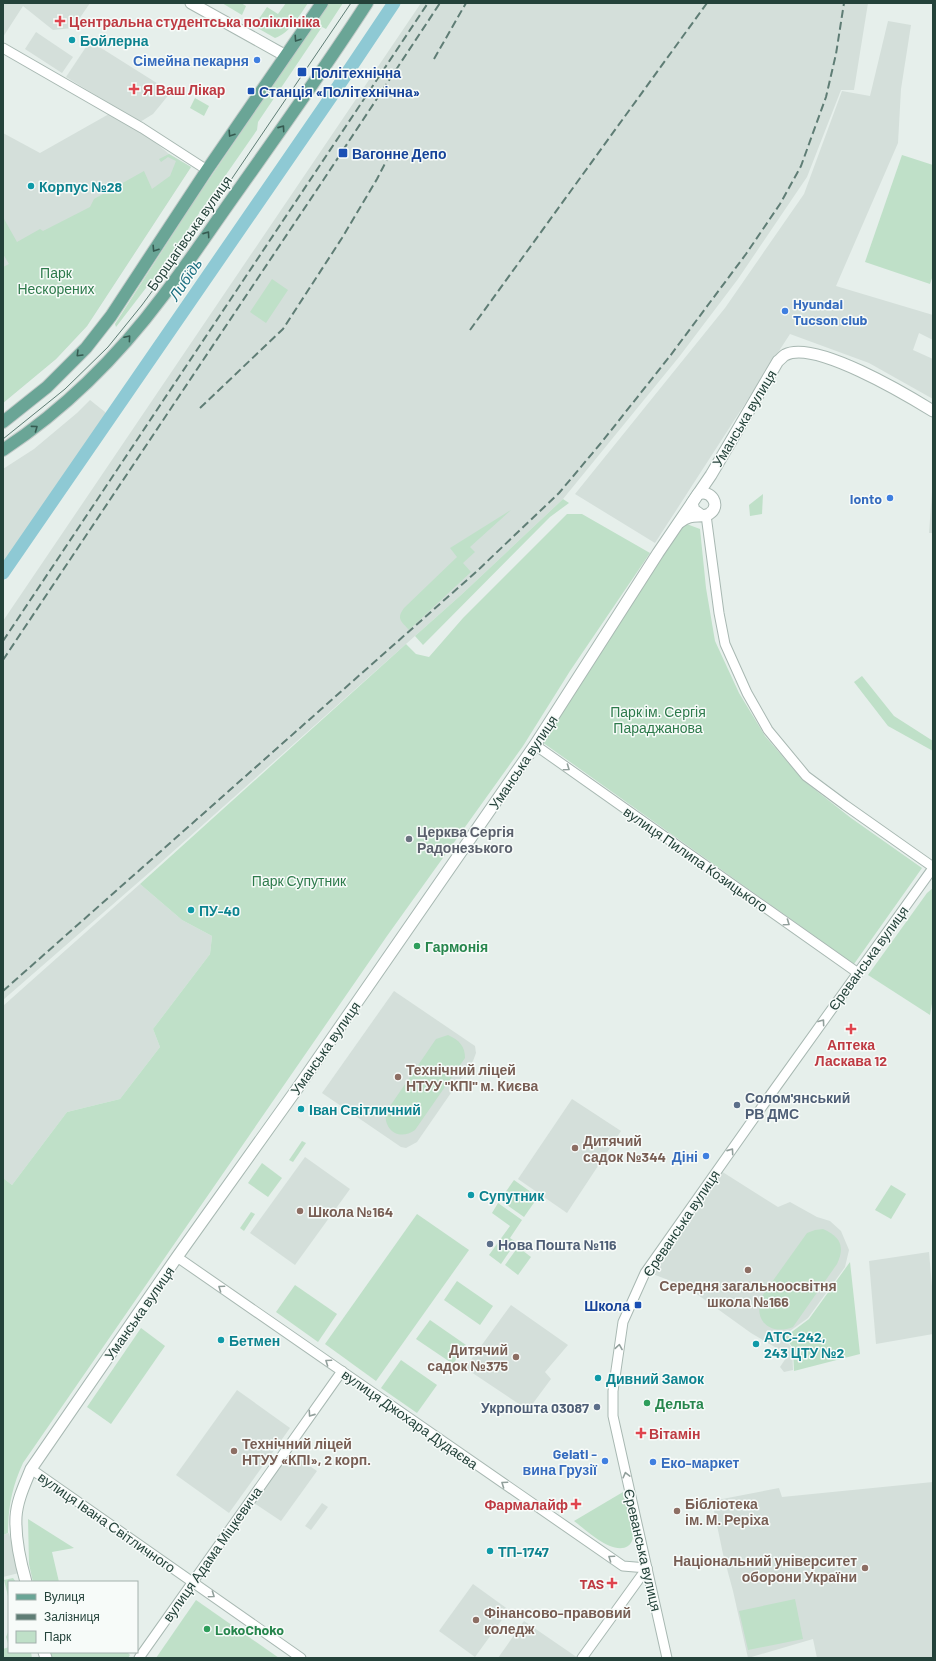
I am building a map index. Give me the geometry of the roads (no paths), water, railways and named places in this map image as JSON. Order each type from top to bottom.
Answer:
[{"type":"main road","name":"Борщагівська вулиця","points":[[3,422],[47,387],[86,348],[110,316],[207,170],[322,3]]},
{"type":"main road","name":"Борщагівська вулиця","points":[[3,450],[45,420],[80,389],[112,358],[163,296],[334,54],[367,3]]},
{"type":"street","points":[[191,3],[286,56]]},
{"type":"street","points":[[3,48],[142,128],[207,170]]},
{"type":"street","name":"Уманська вулиця","points":[[26,1581],[17,1540],[16,1516],[22,1490],[31,1469],[535,745],[676,525],[711,475],[778,361],[785,355],[792,353],[810,354],[839,362],[874,377],[933,411]]},
{"type":"street","name":"Уманська вулиця","points":[[711,475],[711,496]]},
{"type":"street","points":[[701,493],[711,496],[715,506],[711,512],[703,515],[697,513],[692,506],[695,496],[701,493]]},
{"type":"street","name":"Уманська вулиця","points":[[676,525],[691,515],[703,515]]},
{"type":"street","points":[[703,515],[725,644],[747,694],[768,730],[806,776],[933,868]]},
{"type":"street","name":"вулиця Пилипа Козицького","points":[[535,745],[858,973]]},
{"type":"street","name":"Єреванська вулиця","points":[[667,1658],[613,1416],[613,1391],[623,1322],[645,1273],[933,868]]},
{"type":"street","name":"вулиця Джохара Дудаєва","points":[[178,1257],[623,1566],[647,1568]]},
{"type":"street","name":"вулиця Адама Міцкевича","points":[[138,1658],[342,1371]]},
{"type":"street","name":"вулиця Івана Світличного","points":[[31,1469],[301,1658]]},
{"type":"street","points":[[582,1658],[647,1568]]},
{"type":"waterway","name":"Либідь","points":[[3,573],[394,3]]},
{"type":"tram line","points":[[3,439],[65,389],[108,347],[142,305],[197,230],[351,3]]},
{"type":"railway","points":[[3,641],[428,3]]},
{"type":"railway","points":[[3,660],[440,3]]},
{"type":"railway","points":[[434,59],[466,3]]},
{"type":"railway","points":[[470,330],[707,3]]},
{"type":"railway","points":[[3,991],[476,572],[559,493],[670,356],[746,254],[780,204],[801,166],[826,97],[836,54],[844,3]]},
{"type":"railway","points":[[200,408],[283,329],[342,238],[377,179],[392,150]]},
{"type":"place","name":"Центральна студентська поліклініка","points":[[60,21]]},
{"type":"place","name":"Бойлерна","points":[[72,40]]},
{"type":"place","name":"Сімейна пекарня","points":[[257,60]]},
{"type":"place","name":"Політехнічна","points":[[302,72]]},
{"type":"place","name":"Я Ваш Лікар","points":[[134,89]]},
{"type":"place","name":"Станція «Політехнічна»","points":[[251,91]]},
{"type":"place","name":"Вагонне Депо","points":[[343,153]]},
{"type":"place","name":"Корпус №28","points":[[31,186]]},
{"type":"place","name":"Hyundai Tucson club","points":[[785,311]]},
{"type":"place","name":"Ionto","points":[[890,498]]},
{"type":"place","name":"Церква Сергія Радонезького","points":[[409,839]]},
{"type":"place","name":"ПУ-40","points":[[191,910]]},
{"type":"place","name":"Гармонія","points":[[417,946]]},
{"type":"place","name":"Аптека Ласкава 12","points":[[851,1029]]},
{"type":"place","name":"Технічний ліцей НТУУ \"КПІ\" м. Києва","points":[[398,1077]]},
{"type":"place","name":"Солом'янський РВ ДМС","points":[[737,1105]]},
{"type":"place","name":"Іван Світличний","points":[[301,1109]]},
{"type":"place","name":"Дитячий садок №344","points":[[575,1148]]},
{"type":"place","name":"Діні","points":[[706,1156]]},
{"type":"place","name":"Супутник","points":[[471,1195]]},
{"type":"place","name":"Школа №164","points":[[300,1211]]},
{"type":"place","name":"Нова Пошта №116","points":[[490,1244]]},
{"type":"place","name":"Середня загальноосвітня школа №166","points":[[748,1270]]},
{"type":"place","name":"Школа","points":[[638,1305]]},
{"type":"place","name":"Бетмен","points":[[221,1340]]},
{"type":"place","name":"АТС-242, 243 ЦТУ №2","points":[[756,1344]]},
{"type":"place","name":"Дитячий садок №375","points":[[516,1357]]},
{"type":"place","name":"Дивний Замок","points":[[598,1378]]},
{"type":"place","name":"Дельта","points":[[647,1403]]},
{"type":"place","name":"Укрпошта 03087","points":[[597,1407]]},
{"type":"place","name":"Вітамін","points":[[641,1433]]},
{"type":"place","name":"Технічний ліцей НТУУ «КПІ», 2 корп.","points":[[234,1451]]},
{"type":"place","name":"Gelati - вина Грузії","points":[[605,1461]]},
{"type":"place","name":"Еко-маркет","points":[[653,1462]]},
{"type":"place","name":"Фармалайф","points":[[576,1504]]},
{"type":"place","name":"Бібліотека ім. М. Реріха","points":[[677,1511]]},
{"type":"place","name":"ТП-1747","points":[[490,1551]]},
{"type":"place","name":"Національний університет оборони України","points":[[865,1568]]},
{"type":"place","name":"TAS","points":[[612,1583]]},
{"type":"place","name":"Фінансово-правовий коледж","points":[[476,1620]]},
{"type":"place","name":"LokoChoko","points":[[207,1629]]},
{"type":"park label","name":"Парк Нескорених","points":[[56,280]]},
{"type":"park label","name":"Парк ім. Сергія Параджанова","points":[[658,720]]},
{"type":"park label","name":"Парк Супутник","points":[[299,880]]}]
